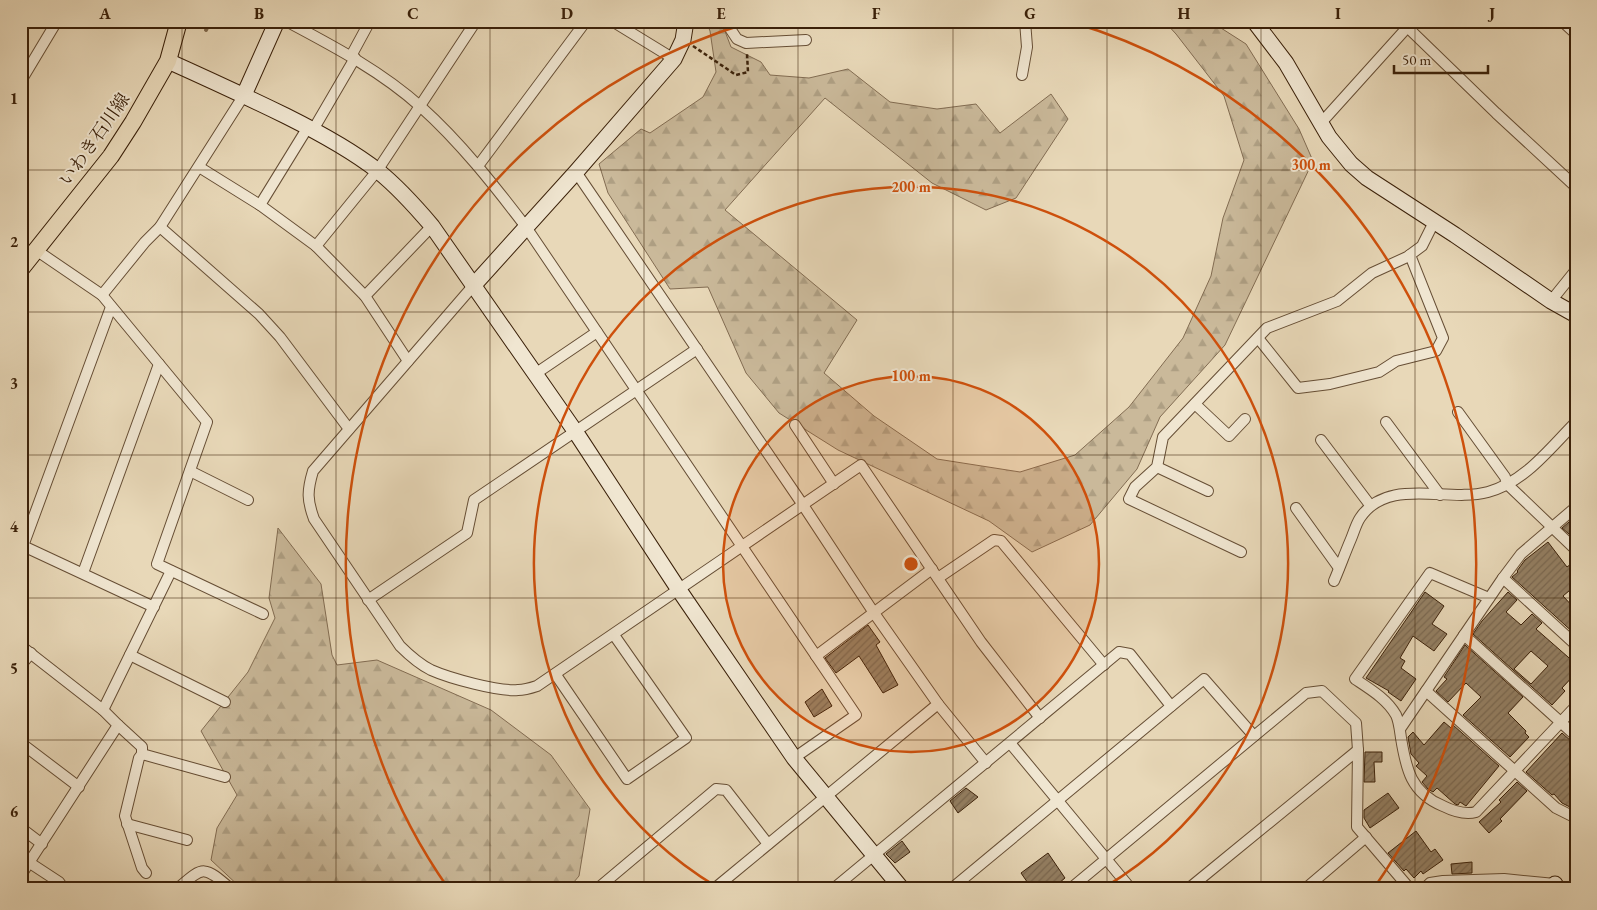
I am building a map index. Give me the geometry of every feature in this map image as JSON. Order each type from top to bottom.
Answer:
[{"type":"main road","name":"いわき石川線","points":[[21,269],[111,156],[133,122],[168,61],[179,21]]},
{"type":"street","points":[[21,81],[24,69],[57,21]]},
{"type":"street","points":[[102,295],[145,242],[160,227],[199,167],[244,95],[277,21]]},
{"type":"street","points":[[286,21],[353,57],[421,106],[478,166],[526,228],[856,715],[794,758]]},
{"type":"street","points":[[260,205],[353,57],[370,21]]},
{"type":"street","points":[[316,246],[377,171],[476,21]]},
{"type":"street","points":[[478,166],[586,21]]},
{"type":"street","points":[[612,21],[674,59]]},
{"type":"street","points":[[686,21],[683,40],[674,59],[576,172],[473,286],[313,471],[308,489],[309,506],[314,519],[400,646],[412,658],[430,669],[493,687],[519,690],[537,686],[556,675],[861,465],[981,642],[1040,718]]},
{"type":"street","points":[[725,21],[737,39],[746,43],[806,40]]},
{"type":"street","points":[[1022,75],[1028,47],[1025,21]]},
{"type":"street","points":[[1254,21],[1286,63],[1329,137],[1341,153],[1368,178],[1551,302],[1576,315]]},
{"type":"street","points":[[1562,21],[1575,33]]},
{"type":"street","points":[[1322,123],[1407,23],[1496,113],[1576,187]]},
{"type":"street","points":[[168,61],[244,95],[310,128],[349,151],[377,171],[408,198],[432,226],[535,374],[794,758],[902,889]]},
{"type":"street","points":[[199,167],[260,205],[316,246],[365,296],[408,361]]},
{"type":"street","points":[[576,172],[874,612],[938,704],[986,763]]},
{"type":"street","points":[[1241,552],[1129,499],[1135,487],[1157,467],[1163,437],[1267,328],[1336,301],[1372,273],[1410,255],[1422,246],[1434,222]]},
{"type":"street","points":[[365,296],[432,226]]},
{"type":"street","points":[[160,227],[259,314],[280,337],[349,429]]},
{"type":"street","points":[[36,250],[102,295],[207,422],[157,564],[263,614]]},
{"type":"street","points":[[1258,338],[1298,388],[1330,384],[1379,372],[1396,361],[1436,351],[1443,338],[1410,255]]},
{"type":"street","points":[[1551,302],[1576,270]]},
{"type":"street","points":[[111,307],[22,545],[154,606]]},
{"type":"street","points":[[535,374],[597,332]]},
{"type":"street","points":[[368,600],[467,533],[474,500],[697,349]]},
{"type":"street","points":[[83,574],[159,364]]},
{"type":"street","points":[[1195,404],[1229,436],[1245,418]]},
{"type":"street","points":[[1458,412],[1505,477],[1508,484],[1576,550]]},
{"type":"street","points":[[1386,422],[1440,495]]},
{"type":"street","points":[[1334,581],[1359,520],[1370,506],[1382,499],[1397,494],[1466,495],[1481,493],[1508,484],[1524,475],[1576,422]]},
{"type":"street","points":[[794,426],[834,484]]},
{"type":"street","points":[[1321,440],[1370,506]]},
{"type":"street","points":[[1157,467],[1208,491]]},
{"type":"street","points":[[190,471],[248,500]]},
{"type":"street","points":[[1400,729],[1502,578],[1522,554],[1576,507]]},
{"type":"street","points":[[1296,508],[1339,568]]},
{"type":"street","points":[[938,578],[994,540],[1000,541],[1104,665]]},
{"type":"street","points":[[816,656],[932,569]]},
{"type":"street","points":[[103,710],[171,571]]},
{"type":"street","points":[[1489,598],[1430,573],[1355,679],[1383,699],[1396,716],[1405,760],[1412,781],[1421,794],[1434,803],[1451,810],[1469,814],[1476,812],[1576,706]]},
{"type":"street","points":[[1502,578],[1576,645]]},
{"type":"street","points":[[556,675],[627,779],[686,738],[614,635]]},
{"type":"street","points":[[1464,635],[1576,736]]},
{"type":"street","points":[[21,646],[103,710],[142,747],[142,754],[139,758],[126,816],[142,868],[146,873]]},
{"type":"street","points":[[833,889],[1119,652],[1130,654],[1171,706]]},
{"type":"street","points":[[21,665],[31,653]]},
{"type":"street","points":[[130,655],[225,702]]},
{"type":"street","points":[[951,889],[1204,678],[1254,736]]},
{"type":"street","points":[[1070,889],[1306,693],[1322,691],[1356,723],[1358,750],[1357,827],[1410,889]]},
{"type":"street","points":[[1426,691],[1556,808],[1576,818]]},
{"type":"street","points":[[714,889],[938,704]]},
{"type":"street","points":[[21,875],[118,725]]},
{"type":"street","points":[[21,743],[79,786]]},
{"type":"street","points":[[1010,743],[1131,889]]},
{"type":"street","points":[[1188,889],[1358,750]]},
{"type":"street","points":[[142,754],[225,777]]},
{"type":"street","points":[[597,889],[716,789],[726,790],[768,844]]},
{"type":"street","points":[[127,824],[187,840]]},
{"type":"street","points":[[21,828],[42,844]]},
{"type":"street","points":[[1305,889],[1366,837]]},
{"type":"street","points":[[30,862],[59,882],[64,889]]},
{"type":"street","points":[[177,889],[197,872],[205,870],[212,873],[231,889]]},
{"type":"street","points":[[1424,889],[1430,883],[1443,881],[1504,878],[1555,887]]},
{"type":"path","points":[[683,40],[736,75],[748,72],[746,43]]},
{"type":"green space","points":[[706,21],[721,21],[731,47],[761,62],[770,75],[809,78],[848,69],[890,102],[937,109],[976,104],[1000,133],[1051,94],[1068,119],[1016,198],[986,210],[932,183],[825,98],[725,210],[857,320],[824,373],[874,416],[937,459],[1020,472],[1075,455],[1129,407],[1183,338],[1211,276],[1223,218],[1244,160],[1224,96],[1164,21],[1210,21],[1246,44],[1299,129],[1313,161],[1225,345],[1160,417],[1137,469],[1090,525],[1032,552],[989,521],[838,450],[779,413],[746,373],[708,287],[670,289],[608,193],[599,164],[641,129],[650,133],[703,97],[716,72],[710,31]]},
{"type":"green space","points":[[278,528],[321,584],[332,655],[337,665],[377,660],[491,710],[551,755],[590,809],[579,876],[568,889],[242,889],[211,860],[217,828],[237,795],[201,731],[248,672],[275,618],[269,598]]},
{"type":"building","points":[[1576,516],[1576,540],[1562,528]]},
{"type":"building","points":[[1548,542],[1567,567],[1571,564],[1576,570],[1576,585],[1563,596],[1576,610],[1576,635],[1512,577],[1518,572],[1525,560]]},
{"type":"building","points":[[1425,592],[1444,606],[1432,624],[1447,634],[1434,651],[1413,636],[1400,658],[1405,661],[1401,668],[1416,679],[1401,701],[1389,691],[1366,678]]},
{"type":"building","points":[[1508,592],[1517,600],[1506,612],[1521,625],[1532,614],[1542,623],[1536,629],[1576,664],[1576,673],[1562,688],[1565,691],[1552,705],[1473,634]],"holes":[[[1531,651],[1548,666],[1531,684],[1514,669]]]},
{"type":"building","points":[[868,625],[880,642],[876,645],[898,685],[883,693],[859,656],[836,673],[825,658]]},
{"type":"building","points":[[1465,645],[1523,697],[1508,713],[1526,731],[1525,733],[1529,737],[1510,757],[1463,715],[1481,697],[1466,683],[1448,702],[1436,691],[1447,679],[1444,677]]},
{"type":"building","points":[[822,689],[832,706],[814,717],[805,702]]},
{"type":"building","points":[[1444,722],[1451,728],[1453,725],[1499,766],[1466,806],[1460,802],[1458,805],[1455,804],[1437,788],[1433,792],[1428,789],[1422,782],[1427,776],[1416,766],[1419,763],[1411,754],[1408,737],[1413,732],[1424,745]]},
{"type":"building","points":[[1562,733],[1576,743],[1576,807],[1574,809],[1562,803],[1554,794],[1552,795],[1526,772]]},
{"type":"building","points":[[1365,752],[1382,752],[1382,762],[1374,762],[1375,782],[1364,782]]},
{"type":"building","points":[[1517,782],[1527,791],[1500,819],[1502,821],[1489,833],[1479,822],[1501,802],[1499,800]]},
{"type":"building","points":[[966,788],[978,797],[958,813],[950,801]]},
{"type":"building","points":[[1388,793],[1399,808],[1370,828],[1364,818],[1364,810]]},
{"type":"building","points":[[1416,831],[1431,852],[1435,849],[1443,860],[1423,874],[1421,871],[1414,878],[1406,869],[1404,871],[1388,853]]},
{"type":"building","points":[[902,841],[910,852],[895,863],[886,854]]},
{"type":"building","points":[[1048,853],[1065,878],[1052,889],[1032,889],[1021,873]]},
{"type":"building","points":[[1472,862],[1472,873],[1452,874],[1451,864]]},
{"type":"waterway","points":[[206,30],[210,21]]}]
